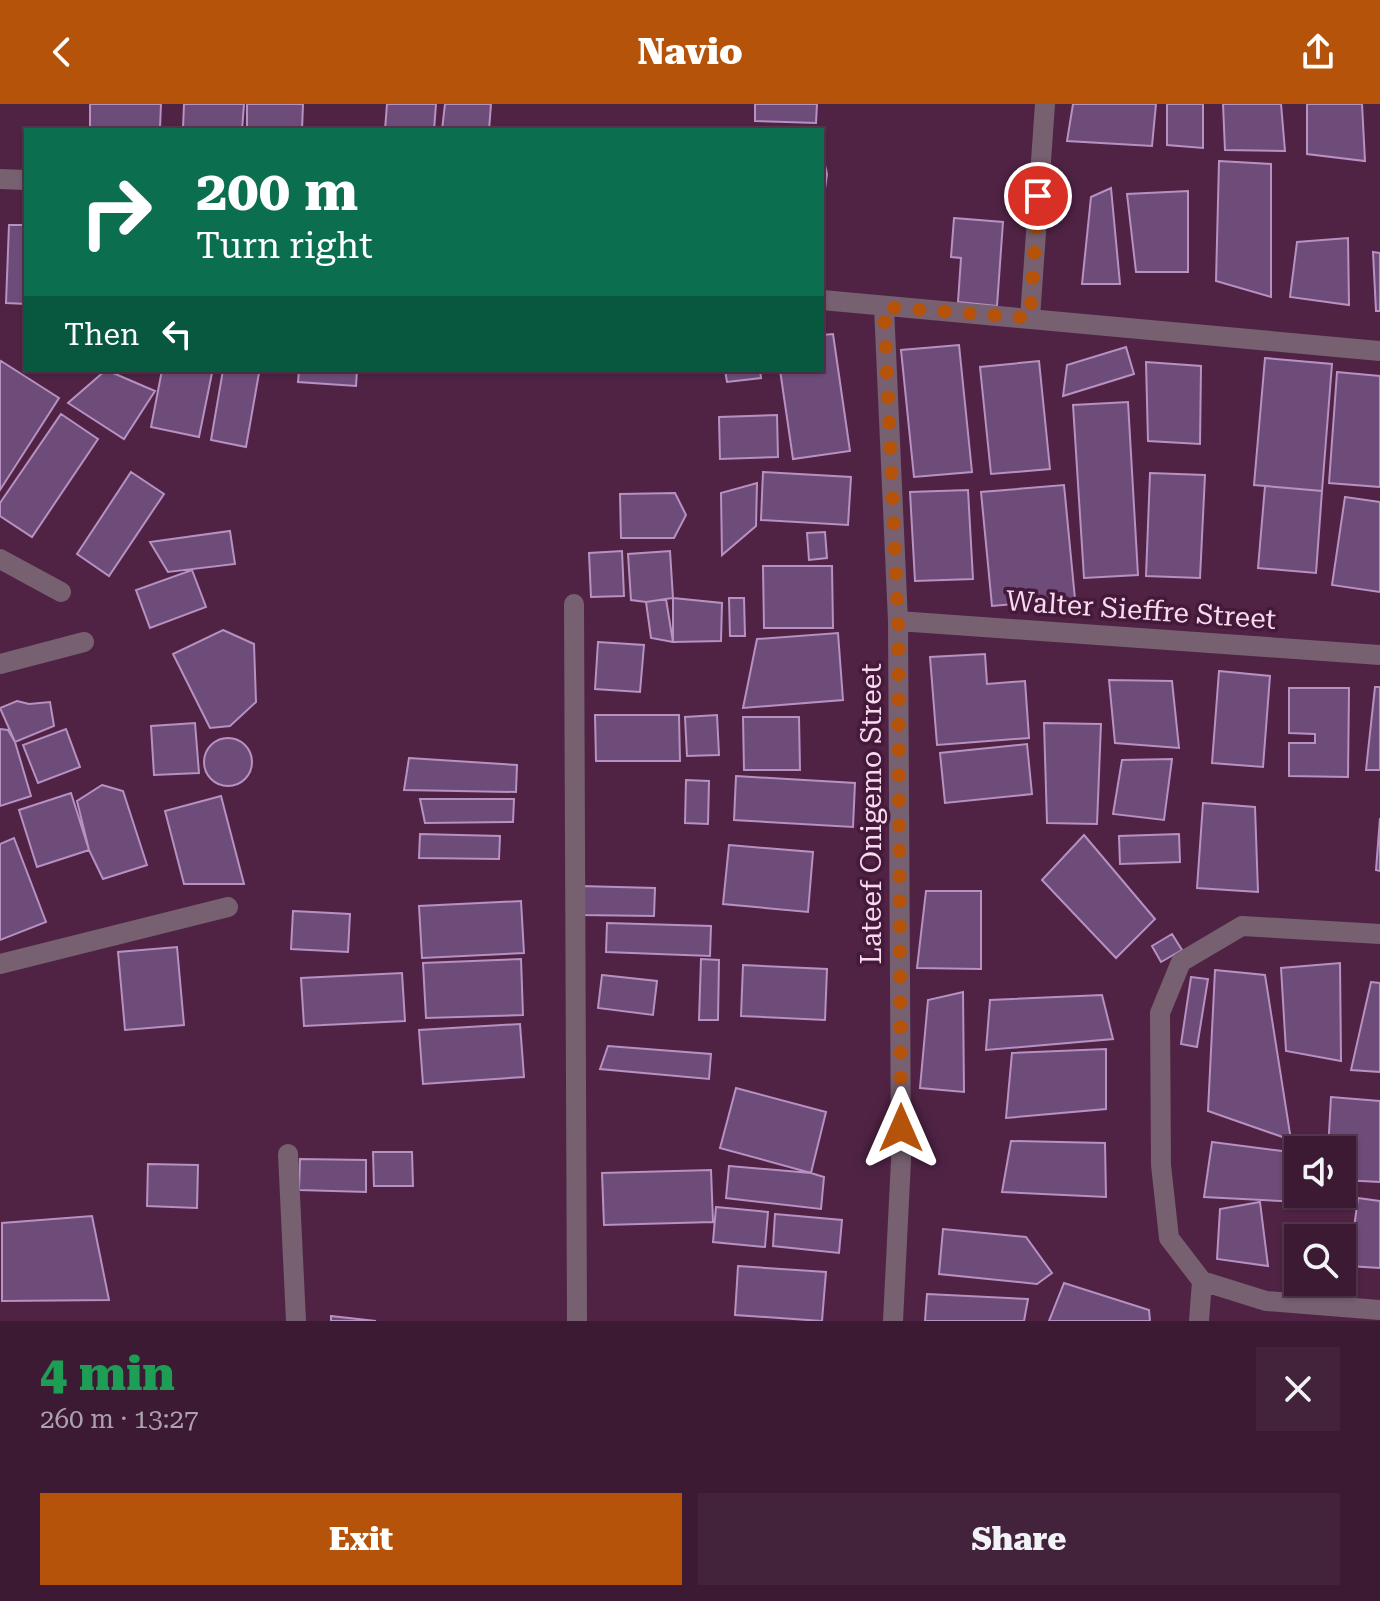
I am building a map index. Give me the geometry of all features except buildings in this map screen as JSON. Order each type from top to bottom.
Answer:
[{"type":"street","points":[[1030,318],[1045,104]]},
{"type":"street","points":[[0,179],[24,180]]},
{"type":"street","points":[[824,300],[1380,351]]},
{"type":"street","name":"Lateef Onigemo Street","points":[[884,307],[898,621],[901,1160],[893,1321]]},
{"type":"street","points":[[0,559],[61,592]]},
{"type":"street","points":[[574,604],[577,1321]]},
{"type":"street","name":"Walter Sieffre Street","points":[[898,621],[1380,655]]},
{"type":"street","points":[[0,664],[84,642]]},
{"type":"street","points":[[0,964],[228,907]]},
{"type":"street","points":[[1380,934],[1242,926],[1181,962],[1160,1013],[1161,1165],[1169,1238],[1202,1281],[1266,1301],[1380,1310]]},
{"type":"street","points":[[288,1154],[296,1321]]},
{"type":"street","points":[[1199,1321],[1202,1281]]},
{"type":"route","points":[[901,1128],[898,621],[884,307],[1030,318],[1038,196]]}]
